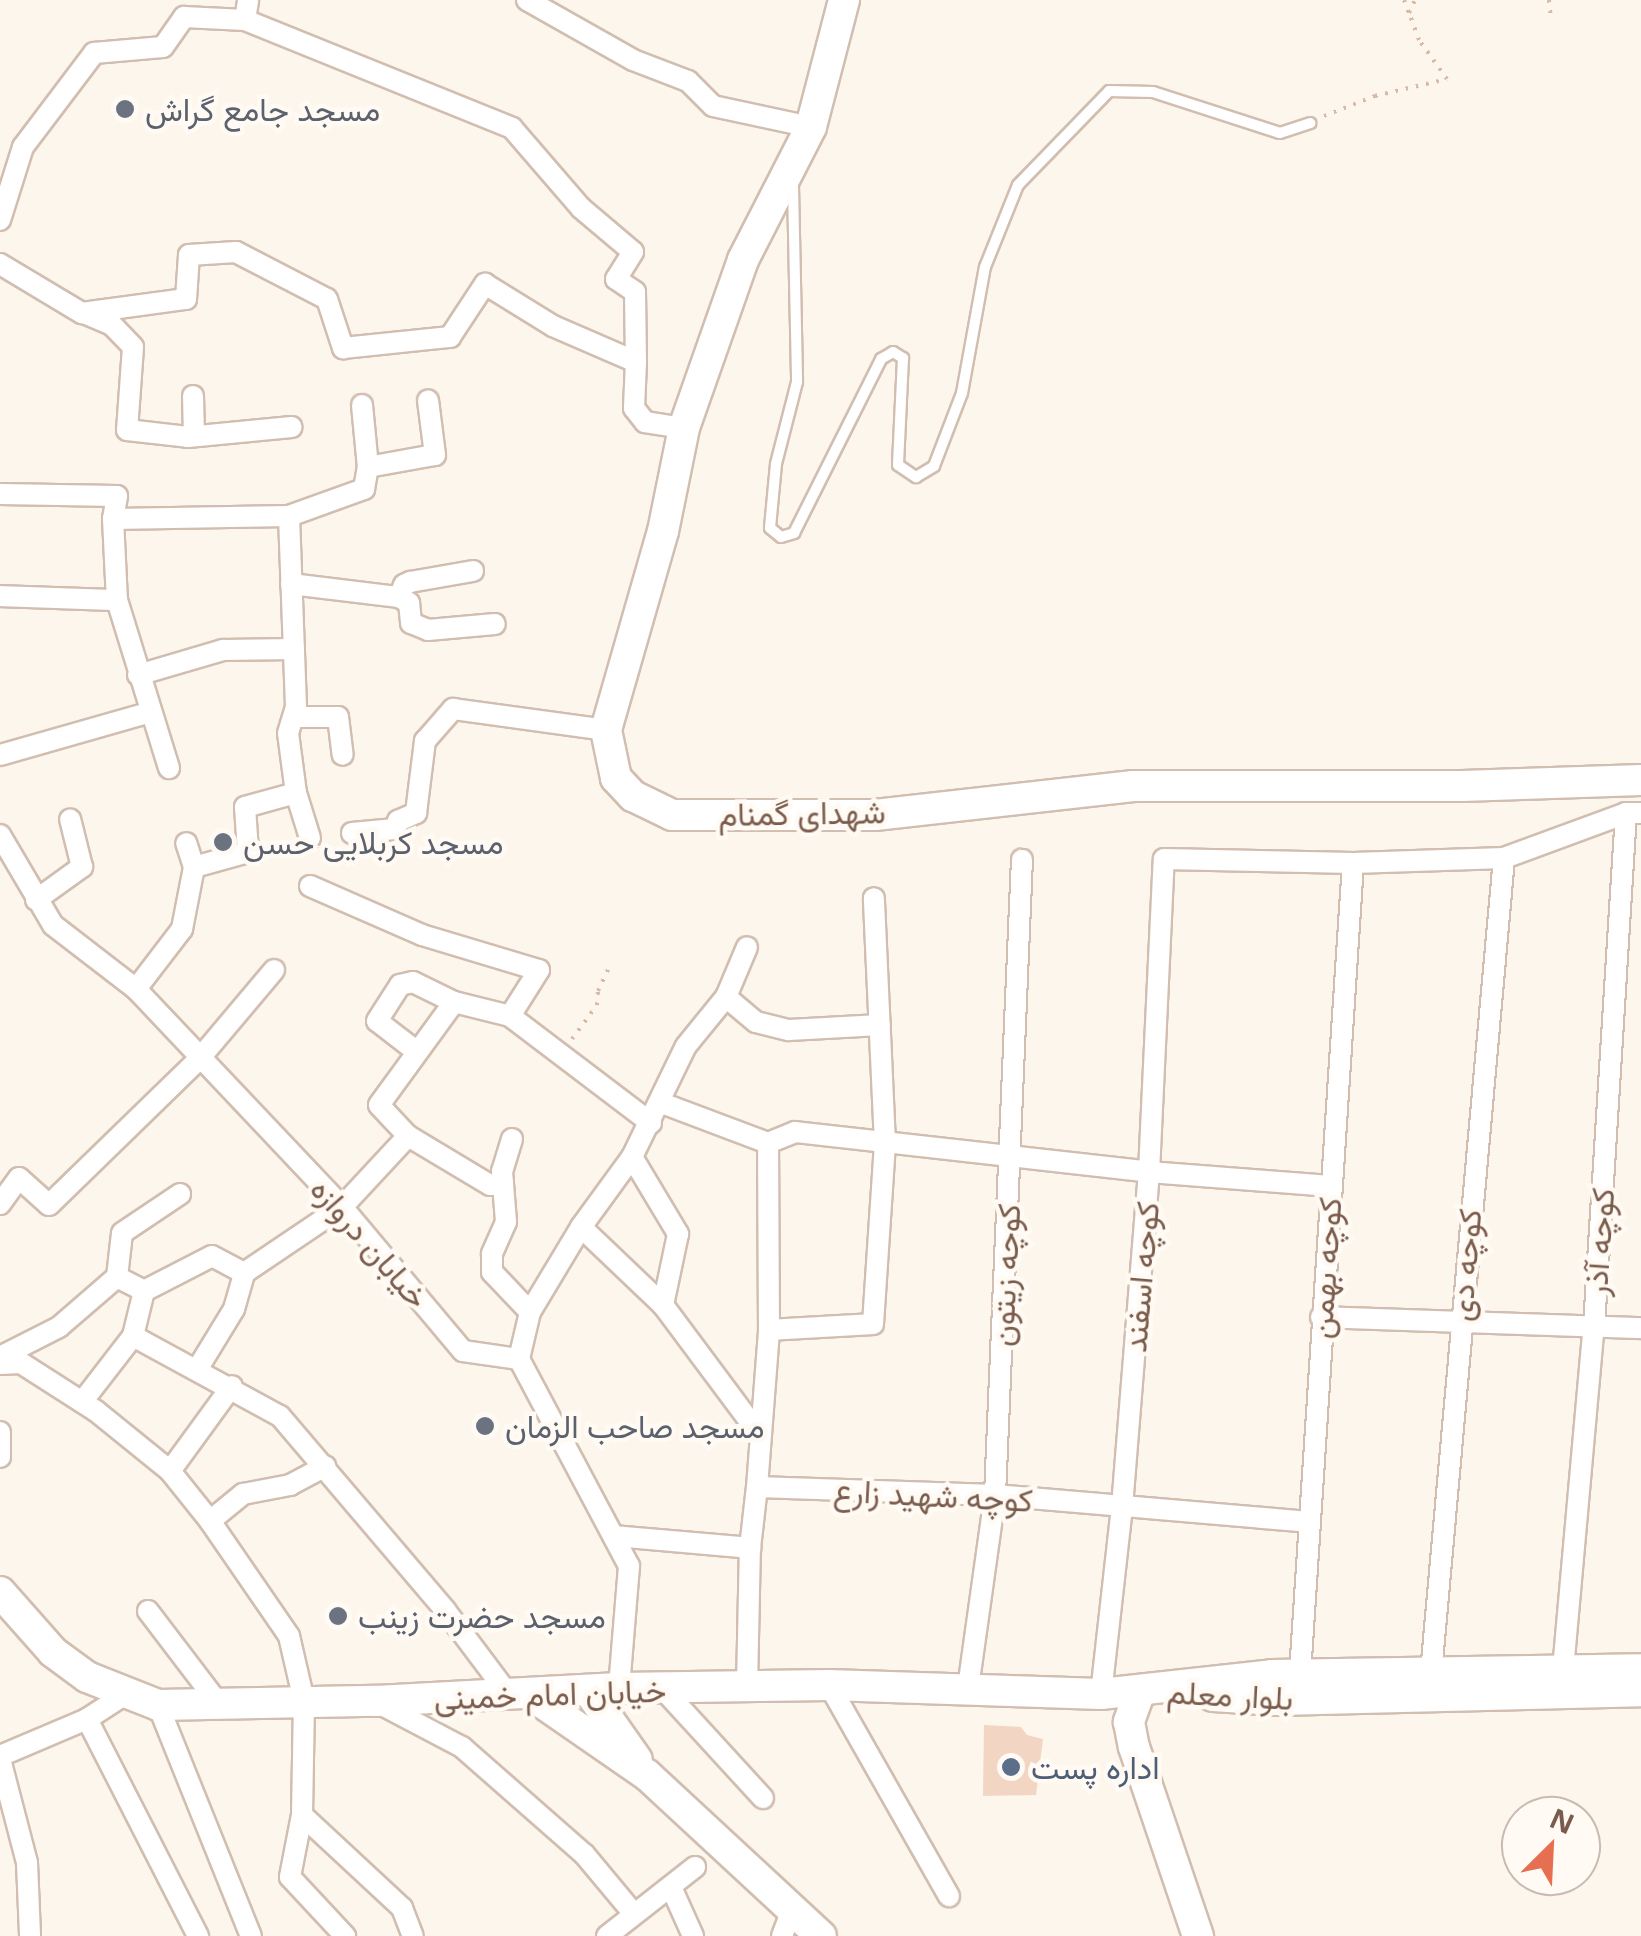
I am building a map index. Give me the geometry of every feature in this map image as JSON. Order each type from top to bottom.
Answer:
[{"type":"street","points":[[527,0],[633,60],[688,81],[712,106],[811,128]]},
{"type":"street","name":"شهدای گمنام","points":[[844,0],[811,128],[744,260],[684,428],[663,531],[606,730],[616,778],[633,796],[672,815],[875,815],[1133,786],[1462,786],[1641,780]]},
{"type":"street","points":[[0,220],[24,147],[94,53],[163,46],[184,17],[246,10],[512,128],[581,208],[633,252],[616,279],[635,292],[634,408],[645,422],[684,428]]},
{"type":"street","points":[[82,313],[186,299],[189,255],[236,252],[328,299],[342,348],[450,337],[485,284],[553,326],[636,362]]},
{"type":"street","points":[[0,264],[82,313],[112,325],[133,347],[127,430],[194,436],[292,428]]},
{"type":"street","points":[[193,396],[194,436]]},
{"type":"street","points":[[368,467],[435,455],[428,400]]},
{"type":"street","points":[[113,519],[289,516],[364,489],[368,467],[362,406]]},
{"type":"street","points":[[0,494],[116,496],[113,519],[117,600],[169,768]]},
{"type":"street","points":[[289,516],[296,717],[288,733],[296,794],[310,838]]},
{"type":"street","points":[[399,596],[404,584],[410,582],[473,572]]},
{"type":"street","points":[[292,584],[399,596],[409,602],[411,623],[418,628],[495,624]]},
{"type":"street","points":[[0,596],[117,600]]},
{"type":"street","points":[[138,675],[222,650],[294,649]]},
{"type":"street","points":[[352,833],[395,829],[398,821],[416,812],[425,742],[454,709],[606,730]]},
{"type":"street","points":[[0,755],[151,712]]},
{"type":"street","points":[[296,717],[338,718],[343,754]]},
{"type":"street","points":[[194,867],[248,852],[245,807],[296,794]]},
{"type":"street","points":[[1353,863],[1504,858],[1634,813]]},
{"type":"street","name":"کوچه آذر","points":[[1563,1670],[1634,813]]},
{"type":"street","points":[[36,900],[82,866],[70,820]]},
{"type":"street","name":"خیابان دروازه","points":[[0,834],[54,925],[136,989],[342,1207],[463,1352],[519,1359]]},
{"type":"street","points":[[136,989],[180,936],[194,867],[186,842]]},
{"type":"street","name":"کوچه اسفند","points":[[1101,1694],[1122,1508],[1149,1172],[1164,858],[1353,863]]},
{"type":"street","name":"کوچه دی","points":[[1431,1673],[1504,858]]},
{"type":"street","name":"کوچه زیتون","points":[[968,1688],[995,1495],[1022,860]]},
{"type":"street","name":"کوچه بهمن","points":[[1300,1674],[1353,863]]},
{"type":"street","points":[[310,886],[422,935],[539,970],[510,1016]]},
{"type":"street","points":[[769,1330],[872,1324],[884,1144],[874,898]]},
{"type":"street","points":[[619,1688],[629,1566],[519,1359],[530,1312],[581,1227],[632,1157],[686,1046],[726,997],[747,947]]},
{"type":"street","points":[[3,1188],[19,1178],[49,1205],[200,1058],[274,970]]},
{"type":"street","points":[[416,1052],[377,1021],[400,986],[413,982],[454,1002],[510,1016],[650,1122]]},
{"type":"street","points":[[726,997],[756,1022],[790,1030],[880,1025]]},
{"type":"street","points":[[454,1002],[379,1106],[408,1136],[490,1185],[502,1183]]},
{"type":"street","points":[[659,1102],[768,1143],[794,1132],[1149,1172],[1330,1186]]},
{"type":"street","points":[[198,1368],[234,1309],[244,1273],[342,1207],[408,1136]]},
{"type":"street","points":[[512,1139],[502,1183],[506,1222],[492,1254],[492,1272],[530,1312]]},
{"type":"street","points":[[746,1687],[750,1548],[769,1330],[768,1143]]},
{"type":"street","points":[[632,1157],[678,1234],[663,1305]]},
{"type":"street","points":[[0,1361],[59,1327],[117,1276],[122,1233],[180,1194]]},
{"type":"street","points":[[581,1227],[663,1305],[760,1434]]},
{"type":"street","points":[[82,1402],[133,1336],[144,1292],[212,1256],[244,1273]]},
{"type":"street","points":[[117,1276],[144,1292]]},
{"type":"street","points":[[1321,1317],[1641,1328]]},
{"type":"street","points":[[133,1336],[232,1386],[280,1416],[518,1694],[647,1775]]},
{"type":"street","points":[[0,1361],[22,1363],[82,1402],[170,1471],[210,1521],[289,1636],[304,1701],[302,1815],[290,1877],[345,1936]]},
{"type":"street","points":[[170,1471],[232,1386]]},
{"type":"street","points":[[0,1432],[0,1456]]},
{"type":"street","points":[[210,1521],[243,1494],[290,1485],[325,1466]]},
{"type":"street","name":"کوچه شهید زارع","points":[[758,1487],[995,1495],[1308,1522]]},
{"type":"street","points":[[614,1536],[750,1548]]},
{"type":"street","name":"خیابان امام خمینی","points":[[6,1609],[87,1678],[158,1705],[376,1702],[619,1688],[828,1686],[1101,1694],[1140,1691]]},
{"type":"street","points":[[148,1611],[218,1704]]},
{"type":"street","name":"بلوار معلم","points":[[1140,1691],[1300,1674],[1641,1669]]},
{"type":"street","points":[[828,1686],[949,1896]]},
{"type":"street","points":[[663,1689],[763,1798]]},
{"type":"street","points":[[588,1690],[647,1775],[787,1923],[821,1936]]},
{"type":"street","points":[[1140,1691],[1129,1722],[1134,1747],[1198,1936]]},
{"type":"street","name":"بلوار معلم","points":[[1140,1691],[1278,1700],[1641,1692]]},
{"type":"street","points":[[30,1936],[27,1863],[0,1757],[86,1719],[124,1695]]},
{"type":"street","points":[[376,1702],[462,1747],[584,1854],[634,1914]]},
{"type":"street","points":[[158,1705],[251,1936]]},
{"type":"street","points":[[86,1719],[198,1936]]},
{"type":"street","points":[[302,1815],[402,1908],[413,1936]]},
{"type":"street","points":[[607,1936],[695,1868]]},
{"type":"street","points":[[671,1888],[693,1936]]},
{"type":"lane","points":[[792,170],[797,382],[776,464],[770,528],[781,537],[794,534],[881,358],[893,352],[903,358],[898,465],[916,477],[934,466],[962,393],[986,267],[1018,185],[1109,91],[1153,92],[1280,134],[1310,123]]},
{"type":"path","points":[[1310,123],[1375,96],[1447,79],[1431,63],[1404,0]]},
{"type":"path","points":[[1408,14],[1416,0]]},
{"type":"path","points":[[1549,0],[1551,18]]},
{"type":"path","points":[[560,1055],[597,1004],[598,991],[610,965]]},
{"type":"building","name":"اداره پست","points":[[984,1725],[1021,1727],[1027,1735],[1043,1739],[1036,1795],[983,1796]]},
{"type":"place","name":"مسجد جامع گراش","points":[[125,109]]},
{"type":"place","name":"مسجد کربلایی حسن","points":[[223,842]]},
{"type":"place","name":"مسجد صاحب الزمان","points":[[485,1426]]},
{"type":"place","name":"مسجد حضرت زینب","points":[[338,1616]]},
{"type":"place","name":"اداره پست","points":[[1011,1767]]}]
